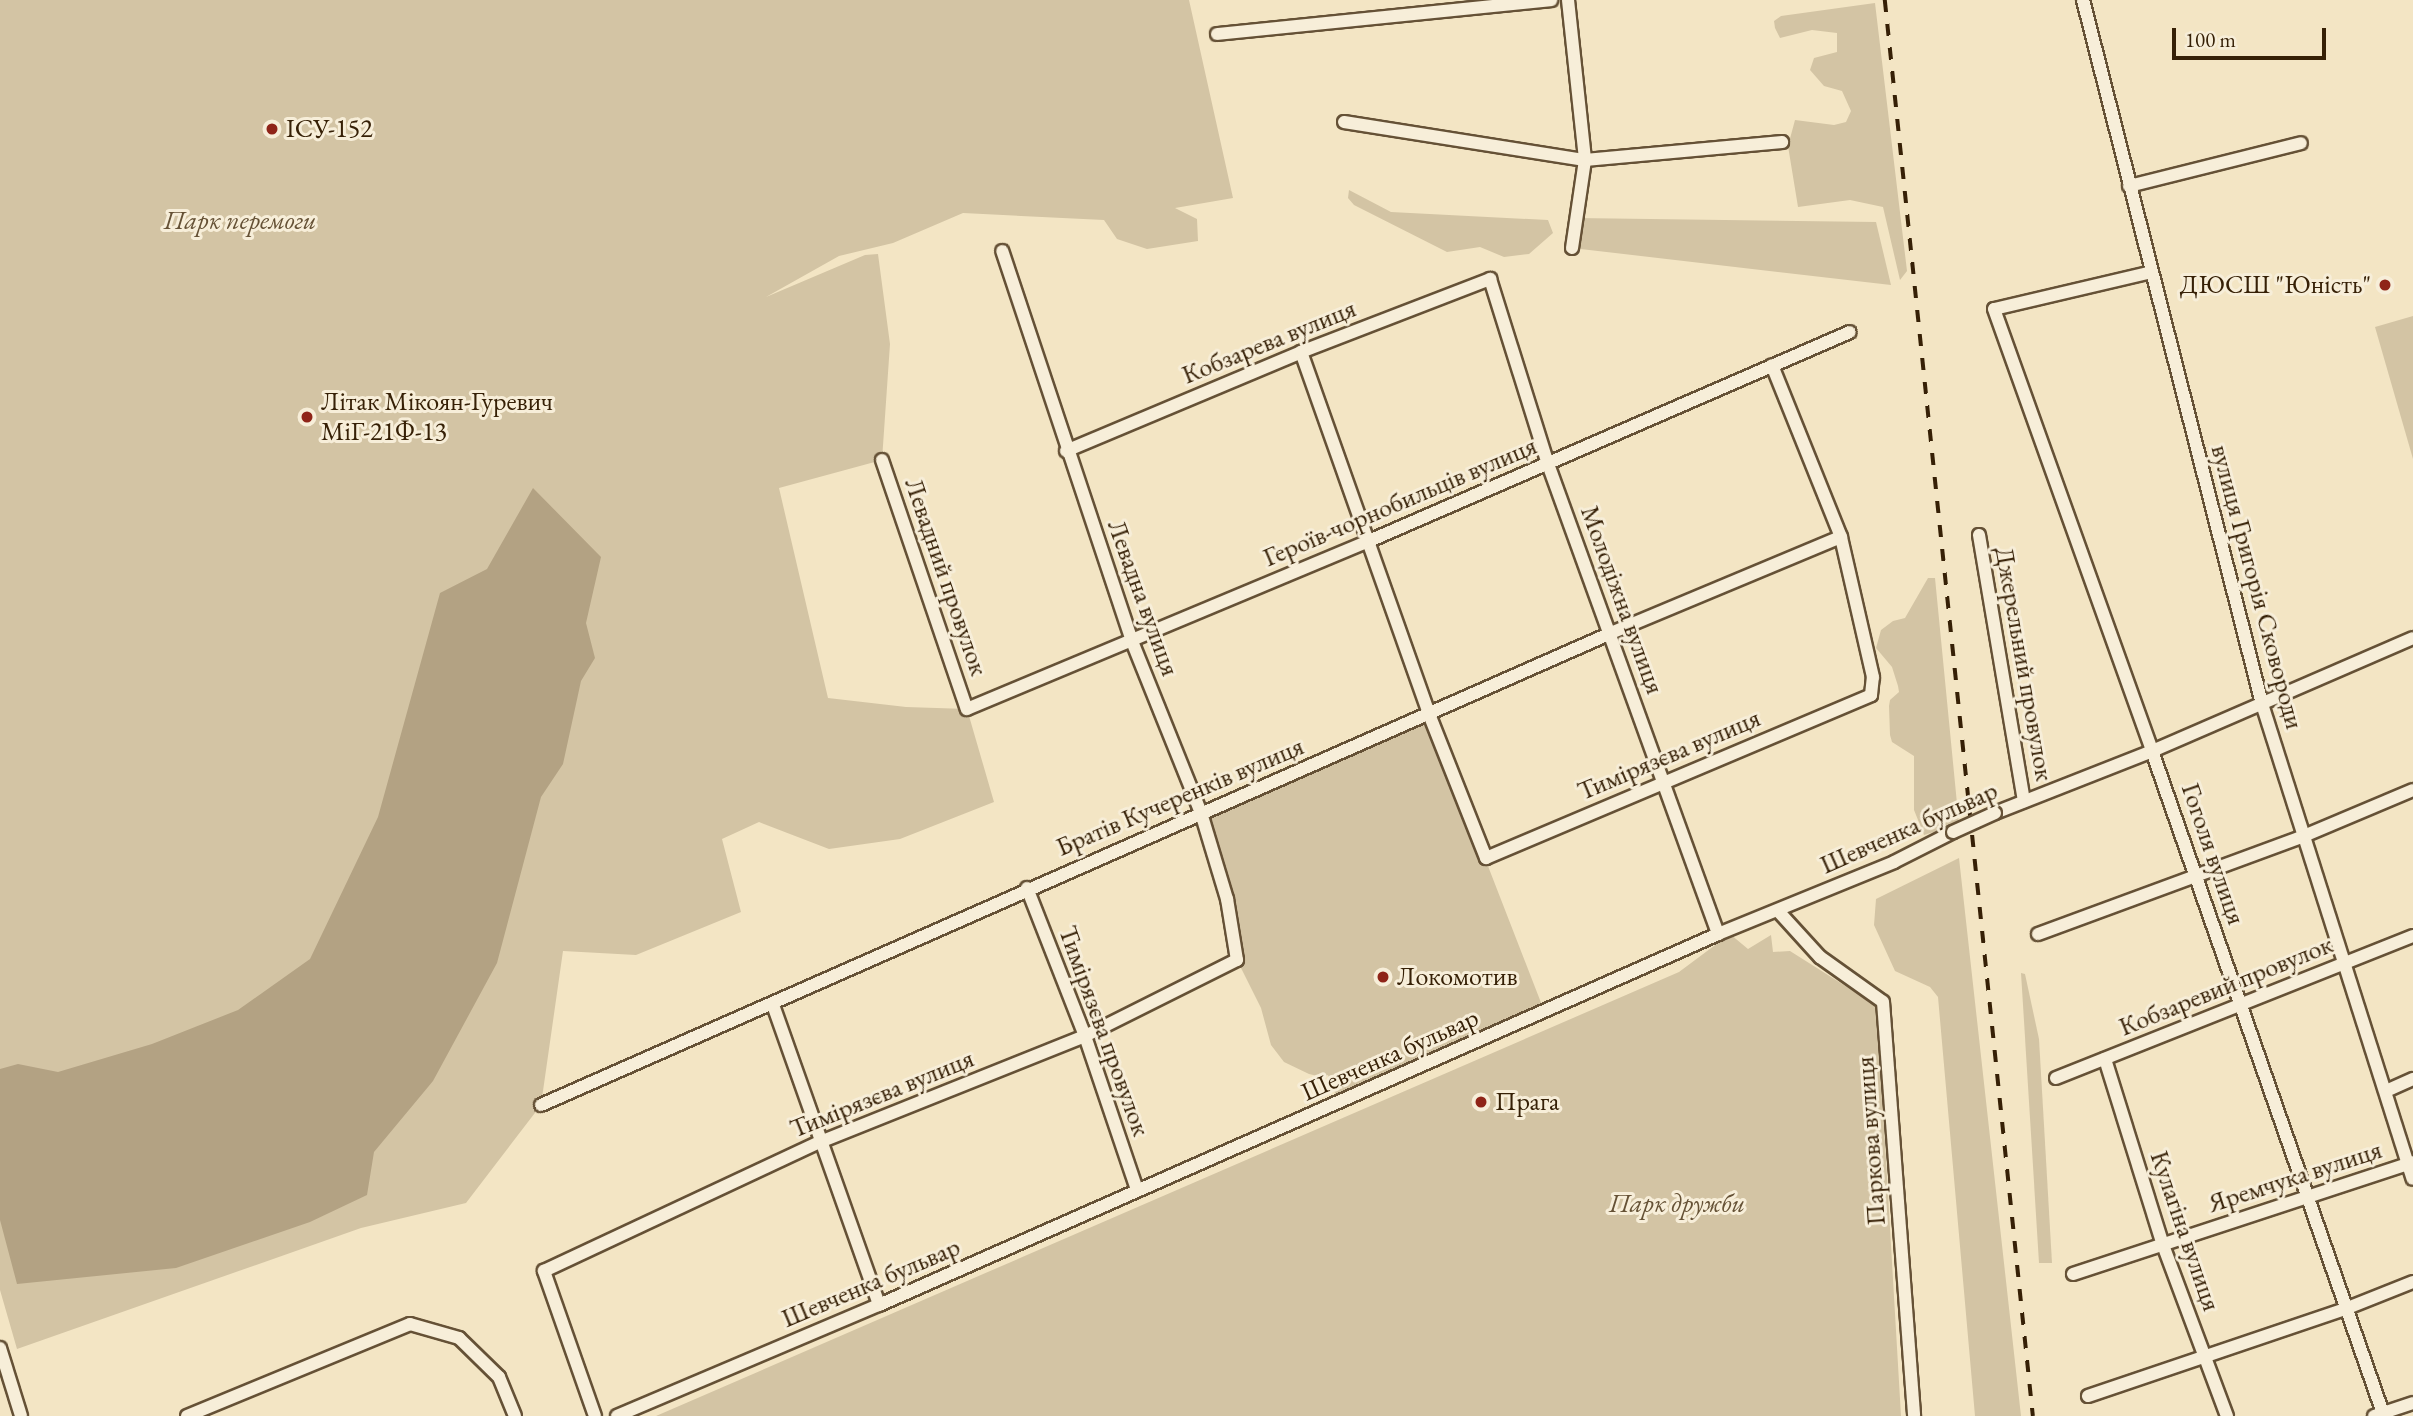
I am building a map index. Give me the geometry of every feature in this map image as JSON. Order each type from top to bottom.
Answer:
[{"type":"street","points":[[1217,34],[1551,0]]},
{"type":"street","points":[[1568,0],[1585,160],[1572,248]]},
{"type":"street","name":"вулиця Григорія Сковороди","points":[[2083,0],[2263,704],[2411,1162],[2413,1179]]},
{"type":"street","points":[[1344,122],[1585,160],[1782,142]]},
{"type":"street","points":[[2129,186],[2301,143]]},
{"type":"street","name":"Левадна вулиця","points":[[1002,251],[1066,451],[1132,641],[1201,813],[1227,899],[1237,960]]},
{"type":"street","name":"Гоголя вулиця","points":[[2152,272],[1994,309],[2197,877],[2380,1415]]},
{"type":"street","name":"Кобзарева вулиця","points":[[1066,451],[1301,352],[1490,279]]},
{"type":"street","name":"Молодіжна вулиця","points":[[1490,279],[1548,464],[1718,934]]},
{"type":"street","name":"Героїв-чорнобильців вулиця","points":[[967,709],[1369,541],[1850,332]]},
{"type":"street","points":[[1301,352],[1429,714]]},
{"type":"street","points":[[1772,365],[1841,537]]},
{"type":"street","name":"Левадний провулок","points":[[882,460],[967,709]]},
{"type":"street","name":"Джерельний провулок","points":[[1979,535],[2024,802]]},
{"type":"street","name":"Братів Кучеренків вулиця","points":[[541,1105],[773,1005],[1027,888],[1611,633],[1841,537]]},
{"type":"street","name":"Тимірязєва вулиця","points":[[1429,714],[1486,858],[1871,695],[1874,677],[1841,537]]},
{"type":"street","name":"Шевченка бульвар","points":[[617,1416],[879,1305],[1718,934],[1779,912],[1894,862],[1995,813],[2152,751],[2413,638]]},
{"type":"street","points":[[2038,934],[2304,836],[2413,790]]},
{"type":"street","name":"Тимірязєва провулок","points":[[1027,888],[1085,1036],[1138,1190]]},
{"type":"street","name":"Паркова вулиця","points":[[1779,912],[1820,957],[1883,1002],[1914,1416]]},
{"type":"street","name":"Кобзаревий провулок","points":[[2056,1078],[2413,936]]},
{"type":"street","name":"Тимірязєва вулиця","points":[[595,1416],[544,1272],[820,1142],[1085,1036],[1237,960]]},
{"type":"street","points":[[773,1005],[879,1305]]},
{"type":"street","name":"Кулагіна вулиця","points":[[2105,1059],[2163,1245],[2227,1416]]},
{"type":"street","points":[[2386,1091],[2413,1079]]},
{"type":"street","name":"Яремчука вулиця","points":[[2073,1274],[2411,1162]]},
{"type":"street","points":[[2088,1396],[2345,1309],[2413,1282]]},
{"type":"street","points":[[187,1416],[410,1324],[459,1338],[499,1377],[516,1416]]},
{"type":"street","points":[[0,1348],[21,1416]]},
{"type":"street","points":[[2380,1415],[2413,1403]]},
{"type":"green space","name":"Парк перемоги","points":[[0,0],[1189,0],[1233,198],[1175,208],[1197,219],[1198,241],[1147,249],[1117,239],[1104,220],[963,213],[893,243],[839,256],[766,297],[865,255],[878,254],[890,344],[882,460],[779,488],[828,698],[906,707],[967,709],[994,802],[900,839],[829,849],[759,822],[722,839],[741,912],[636,955],[563,951],[541,1105],[466,1203],[361,1228],[17,1349],[0,1290]]},
{"type":"green space","points":[[1875,3],[1907,271],[1900,280],[1883,207],[1850,200],[1798,207],[1788,146],[1795,120],[1834,125],[1846,122],[1851,111],[1842,91],[1824,86],[1810,70],[1814,58],[1837,52],[1837,33],[1812,30],[1780,38],[1774,21],[1781,16]]},
{"type":"green space","points":[[1349,190],[1391,212],[1548,220],[1553,233],[1529,254],[1504,257],[1480,247],[1447,252],[1354,205],[1348,198]]},
{"type":"green space","points":[[1576,218],[1876,222],[1891,285],[1572,248]]},
{"type":"green space","points":[[2413,316],[2413,459],[2375,327]]},
{"type":"green space","points":[[1928,578],[1935,578],[1959,824],[1924,835],[1914,810],[1914,756],[1892,742],[1890,735],[1889,706],[1890,700],[1899,692],[1898,686],[1892,667],[1876,648],[1881,630],[1893,621],[1905,618]]},
{"type":"green space","points":[[1429,714],[1545,1013],[1339,1103],[1328,1075],[1322,1077],[1309,1074],[1284,1062],[1271,1045],[1261,1008],[1237,960],[1201,813]]},
{"type":"green space","points":[[1959,858],[2021,1416],[1975,1416],[1938,997],[1930,987],[1895,971],[1874,925],[1876,899]]},
{"type":"green space","name":"Парк дружби","points":[[1730,934],[1748,949],[1771,935],[1773,952],[1790,951],[1877,1006],[1901,1416],[656,1416],[1679,972]]},
{"type":"green space","points":[[2021,973],[2025,974],[2039,1039],[2052,1263],[2039,1263]]},
{"type":"shaded area","points":[[533,488],[601,557],[586,623],[595,658],[581,681],[563,764],[541,797],[497,963],[433,1081],[374,1152],[367,1195],[310,1222],[176,1268],[17,1284],[0,1220],[0,1069],[18,1064],[58,1072],[152,1044],[238,1010],[310,959],[378,817],[440,593],[487,569]]},
{"type":"railway","points":[[1885,0],[2033,1416]]},
{"type":"place","name":"ІСУ-152","points":[[272,129]]},
{"type":"place","name":"ДЮСШ \"Юність\"","points":[[2385,285]]},
{"type":"place","name":"Літак Мікоян-Гуревич МiГ-21Ф-13","points":[[307,417]]},
{"type":"place","name":"Локомотив","points":[[1383,977]]},
{"type":"place","name":"Прага","points":[[1481,1102]]}]
